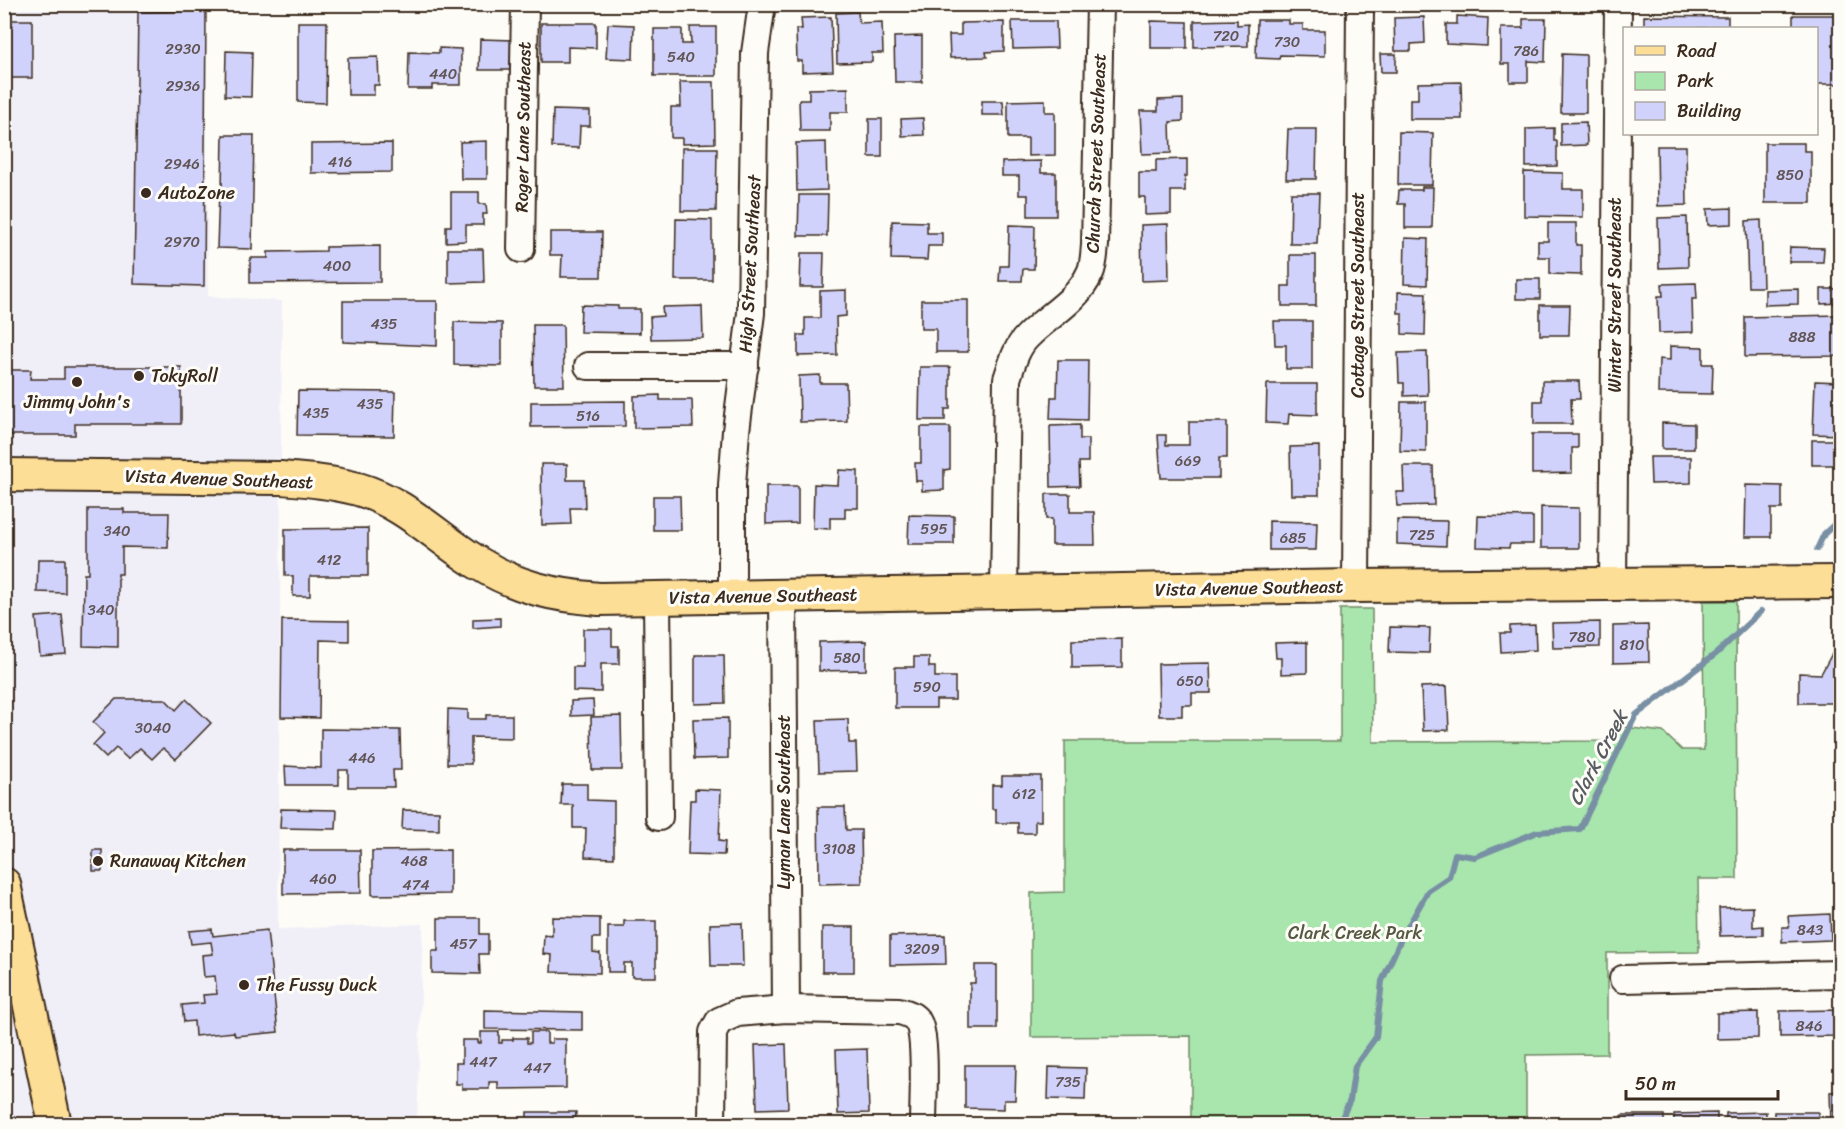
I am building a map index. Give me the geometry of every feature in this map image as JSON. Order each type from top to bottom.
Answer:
[{"type":"main road","name":"Vista Avenue Southeast","points":[[4,475],[274,478],[312,480],[358,489],[422,521],[478,563],[513,582],[556,595],[599,599],[1356,586],[1840,582]]},
{"type":"main road","points":[[4,884],[55,1125]]},
{"type":"street","name":"Roger Lane Southeast","points":[[521,249],[525,4]]},
{"type":"street","name":"High Street Southeast","points":[[732,596],[733,462],[751,313],[755,53],[762,4]]},
{"type":"street","name":"Church Street Southeast","points":[[1005,592],[1007,379],[1018,348],[1028,336],[1066,304],[1081,288],[1091,271],[1095,245],[1100,4]]},
{"type":"street","name":"Cottage Street Southeast","points":[[1356,586],[1360,4]]},
{"type":"street","name":"Winter Street Southeast","points":[[1613,585],[1618,4]]},
{"type":"street","points":[[588,366],[746,366]]},
{"type":"street","name":"Lyman Lane Southeast","points":[[783,595],[786,1009]]},
{"type":"street","name":"Vista Avenue Southeast","points":[[657,597],[659,818]]},
{"type":"street","points":[[1623,979],[1840,974]]},
{"type":"street","points":[[712,1125],[713,1032],[719,1021],[737,1013],[786,1009],[909,1013],[917,1020],[922,1039],[923,1125]]},
{"type":"shaded area","points":[[5,5],[206,5],[208,296],[282,301],[278,929],[423,924],[417,1124],[5,1124]]},
{"type":"green space","name":"Clark Creek Park","points":[[1703,601],[1736,601],[1737,879],[1698,879],[1699,952],[1607,953],[1607,1054],[1526,1055],[1526,1124],[1191,1124],[1191,1036],[1031,1037],[1031,893],[1065,892],[1065,741],[1340,741],[1340,609],[1372,609],[1373,742],[1609,741],[1616,726],[1663,732],[1682,750],[1704,750]]},
{"type":"building","points":[[206,11],[204,286],[134,284],[138,12]]},
{"type":"building","points":[[858,12],[859,23],[882,22],[883,53],[872,53],[872,62],[837,63],[836,13]]},
{"type":"building","points":[[1793,15],[1840,15],[1838,84],[1818,84],[1818,27],[1793,27]]},
{"type":"building","points":[[1457,16],[1488,18],[1487,46],[1446,44],[1446,24],[1457,24]]},
{"type":"building","points":[[1644,16],[1728,17],[1728,27],[1644,27]]},
{"type":"building","points":[[831,17],[833,71],[802,72],[802,61],[797,61],[796,29],[802,29],[801,18]]},
{"type":"building","points":[[1424,17],[1425,43],[1411,44],[1411,51],[1395,51],[1394,18]]},
{"type":"building","points":[[1523,19],[1546,19],[1545,62],[1528,61],[1528,82],[1510,82],[1510,64],[1501,64],[1501,28],[1523,28]]},
{"type":"building","points":[[4,20],[32,20],[32,78],[10,78],[10,87],[4,87]]},
{"type":"building","points":[[1237,20],[1237,25],[1248,24],[1248,46],[1194,47],[1194,21]]},
{"type":"building","points":[[1257,20],[1289,20],[1289,24],[1303,24],[1303,30],[1325,30],[1325,56],[1280,55],[1279,59],[1256,58]]},
{"type":"building","points":[[1012,21],[1056,21],[1057,48],[1013,49]]},
{"type":"building","points":[[1151,21],[1187,22],[1187,48],[1151,48]]},
{"type":"building","points":[[298,22],[327,22],[326,103],[298,102]]},
{"type":"building","points":[[1004,22],[1004,51],[986,52],[987,57],[950,58],[949,35],[961,35],[961,23]]},
{"type":"building","points":[[541,23],[596,23],[596,48],[568,47],[568,62],[541,62]]},
{"type":"building","points":[[608,24],[634,25],[633,59],[606,58]]},
{"type":"building","points":[[690,27],[716,27],[716,76],[654,76],[654,29],[682,29],[682,44],[691,44]]},
{"type":"building","points":[[922,36],[922,82],[895,82],[894,37]]},
{"type":"building","points":[[480,39],[514,40],[514,70],[479,70]]},
{"type":"building","points":[[439,48],[461,49],[461,85],[432,85],[432,89],[408,89],[409,52],[439,53]]},
{"type":"building","points":[[226,51],[252,52],[251,97],[225,96]]},
{"type":"building","points":[[1380,54],[1396,54],[1396,72],[1381,72]]},
{"type":"building","points":[[1562,54],[1586,55],[1586,113],[1561,113]]},
{"type":"building","points":[[378,57],[379,85],[374,85],[374,95],[348,95],[348,58]]},
{"type":"building","points":[[680,82],[714,82],[715,143],[682,144],[682,138],[671,138],[671,107],[681,107]]},
{"type":"building","points":[[1461,82],[1462,119],[1410,119],[1410,99],[1418,99],[1418,83]]},
{"type":"building","points":[[848,88],[848,112],[830,112],[830,131],[800,131],[799,100],[809,100],[809,89]]},
{"type":"building","points":[[1183,99],[1183,121],[1170,122],[1171,153],[1142,154],[1140,111],[1158,111],[1158,100]]},
{"type":"building","points":[[1045,100],[1045,112],[1055,112],[1055,155],[1028,156],[1028,138],[1008,138],[1008,101]]},
{"type":"building","points":[[982,101],[1003,101],[1004,115],[982,115]]},
{"type":"building","points":[[553,110],[590,111],[590,126],[580,126],[579,148],[552,147]]},
{"type":"building","points":[[923,118],[924,135],[902,136],[901,119]]},
{"type":"building","points":[[869,119],[882,119],[882,157],[869,157]]},
{"type":"building","points":[[1586,122],[1587,145],[1561,146],[1561,123]]},
{"type":"building","points":[[1554,128],[1554,141],[1557,141],[1557,166],[1526,167],[1526,129]]},
{"type":"building","points":[[1288,129],[1317,129],[1316,179],[1286,179]]},
{"type":"building","points":[[1399,132],[1433,133],[1432,185],[1398,185]]},
{"type":"building","points":[[223,135],[254,135],[252,249],[217,248],[219,190],[222,190]]},
{"type":"building","points":[[487,141],[487,179],[461,179],[460,142]]},
{"type":"building","points":[[826,142],[827,190],[797,191],[796,143]]},
{"type":"building","points":[[392,143],[392,172],[311,173],[311,144]]},
{"type":"building","points":[[1765,143],[1804,143],[1804,151],[1811,151],[1811,203],[1765,203]]},
{"type":"building","points":[[1657,146],[1686,146],[1687,205],[1658,206]]},
{"type":"building","points":[[682,148],[717,148],[716,211],[681,211]]},
{"type":"building","points":[[1187,159],[1185,191],[1171,191],[1171,214],[1145,215],[1145,197],[1139,197],[1139,172],[1156,172],[1156,160]]},
{"type":"building","points":[[1041,161],[1041,173],[1056,173],[1056,216],[1028,216],[1028,195],[1019,195],[1019,176],[1002,176],[1002,162]]},
{"type":"building","points":[[1524,172],[1563,173],[1563,189],[1583,189],[1583,217],[1524,216]]},
{"type":"building","points":[[1422,187],[1433,187],[1432,228],[1405,228],[1405,204],[1398,204],[1399,190],[1422,190]]},
{"type":"building","points":[[451,192],[479,192],[479,204],[486,204],[487,214],[483,214],[483,225],[466,225],[466,241],[446,242],[446,226],[451,226]]},
{"type":"building","points":[[1291,193],[1319,193],[1317,244],[1290,244]]},
{"type":"building","points":[[799,195],[828,195],[827,236],[798,236]]},
{"type":"building","points":[[1732,208],[1732,224],[1708,225],[1707,209]]},
{"type":"building","points":[[1687,217],[1688,267],[1659,268],[1658,218]]},
{"type":"building","points":[[676,219],[712,220],[712,280],[675,280]]},
{"type":"building","points":[[1761,220],[1763,287],[1748,287],[1746,221]]},
{"type":"building","points":[[892,221],[927,222],[927,233],[942,233],[942,246],[928,246],[927,260],[891,259]]},
{"type":"building","points":[[1548,223],[1576,223],[1576,245],[1581,245],[1581,275],[1550,274],[1550,257],[1538,257],[1538,241],[1548,241]]},
{"type":"building","points":[[1168,224],[1169,280],[1142,281],[1141,225]]},
{"type":"building","points":[[1009,225],[1035,226],[1034,269],[1023,269],[1022,281],[999,281],[1000,266],[1008,266]]},
{"type":"building","points":[[550,232],[602,232],[601,277],[561,277],[562,255],[550,255]]},
{"type":"building","points":[[1405,238],[1428,239],[1427,285],[1404,284]]},
{"type":"building","points":[[380,246],[380,282],[250,283],[250,258],[268,258],[268,252],[326,251],[326,247]]},
{"type":"building","points":[[1790,247],[1824,248],[1823,262],[1789,262]]},
{"type":"building","points":[[448,249],[483,249],[484,282],[448,283]]},
{"type":"building","points":[[801,253],[824,253],[823,287],[800,287]]},
{"type":"building","points":[[1290,255],[1316,255],[1316,306],[1282,306],[1282,286],[1290,286]]},
{"type":"building","points":[[1516,279],[1540,279],[1540,299],[1516,299]]},
{"type":"building","points":[[1696,283],[1697,299],[1692,299],[1693,332],[1659,333],[1658,296],[1663,296],[1662,284]]},
{"type":"building","points":[[1798,289],[1798,304],[1765,305],[1765,290]]},
{"type":"building","points":[[1821,289],[1840,289],[1840,303],[1821,304]]},
{"type":"building","points":[[846,290],[846,316],[836,317],[837,355],[798,356],[798,335],[805,335],[805,318],[820,318],[820,291]]},
{"type":"building","points":[[1398,292],[1426,293],[1425,335],[1402,334],[1402,313],[1398,313]]},
{"type":"building","points":[[921,300],[968,300],[968,352],[936,352],[936,329],[921,329]]},
{"type":"building","points":[[343,301],[437,301],[437,346],[343,342]]},
{"type":"building","points":[[581,305],[640,309],[640,333],[580,332]]},
{"type":"building","points":[[1540,305],[1570,305],[1569,335],[1540,335]]},
{"type":"building","points":[[702,306],[703,338],[651,339],[650,317],[663,316],[662,307]]},
{"type":"building","points":[[1840,315],[1840,356],[1745,357],[1745,317]]},
{"type":"building","points":[[1274,321],[1312,321],[1312,369],[1286,369],[1286,345],[1275,345]]},
{"type":"building","points":[[454,322],[502,323],[502,366],[454,365]]},
{"type":"building","points":[[533,325],[563,325],[564,386],[534,386]]},
{"type":"building","points":[[1670,346],[1703,347],[1703,364],[1713,364],[1712,394],[1658,393],[1659,359],[1670,360]]},
{"type":"building","points":[[1427,352],[1428,395],[1404,396],[1404,383],[1399,383],[1398,353]]},
{"type":"building","points":[[1058,360],[1088,360],[1087,420],[1050,419],[1051,397],[1057,397]]},
{"type":"building","points":[[64,367],[181,367],[181,424],[75,424],[75,435],[7,435],[7,370],[31,370],[30,379],[64,379]]},
{"type":"building","points":[[920,367],[950,367],[950,409],[945,409],[945,420],[919,420]]},
{"type":"building","points":[[820,375],[820,383],[846,383],[847,421],[800,422],[799,376]]},
{"type":"building","points":[[1542,381],[1579,381],[1580,399],[1571,399],[1572,424],[1534,424],[1534,401],[1542,401]]},
{"type":"building","points":[[1815,381],[1840,382],[1840,435],[1813,434]]},
{"type":"building","points":[[1267,384],[1317,384],[1317,415],[1289,414],[1288,424],[1266,423]]},
{"type":"building","points":[[298,391],[395,392],[394,436],[297,435]]},
{"type":"building","points":[[660,395],[660,400],[692,400],[693,427],[634,428],[634,396]]},
{"type":"building","points":[[625,401],[625,426],[531,427],[531,402]]},
{"type":"building","points":[[1401,402],[1426,402],[1426,452],[1400,451]]},
{"type":"building","points":[[1189,422],[1227,422],[1227,458],[1219,458],[1219,478],[1161,478],[1158,435],[1166,435],[1166,445],[1189,445]]},
{"type":"building","points":[[1662,423],[1694,424],[1694,449],[1662,449]]},
{"type":"building","points":[[1080,425],[1080,439],[1088,439],[1088,462],[1079,462],[1080,486],[1051,487],[1050,426]]},
{"type":"building","points":[[921,427],[950,427],[950,469],[944,470],[944,490],[922,491],[922,481],[916,481],[915,463],[921,463]]},
{"type":"building","points":[[1532,434],[1578,434],[1578,448],[1572,448],[1572,473],[1532,474]]},
{"type":"building","points":[[1812,440],[1840,440],[1840,465],[1812,465]]},
{"type":"building","points":[[1319,446],[1319,495],[1291,495],[1290,447]]},
{"type":"building","points":[[1650,457],[1691,457],[1691,483],[1651,484]]},
{"type":"building","points":[[541,464],[567,464],[567,480],[584,480],[585,508],[570,508],[571,524],[542,525]]},
{"type":"building","points":[[1403,466],[1433,466],[1434,505],[1397,506],[1396,492],[1404,492]]},
{"type":"building","points":[[839,470],[858,471],[858,508],[845,508],[845,518],[830,518],[830,529],[813,528],[814,484],[838,485]]},
{"type":"building","points":[[1746,485],[1782,486],[1782,509],[1771,509],[1771,537],[1745,537]]},
{"type":"building","points":[[766,486],[798,486],[798,523],[766,524]]},
{"type":"building","points":[[1046,494],[1070,494],[1070,512],[1094,512],[1095,545],[1052,545],[1052,519],[1046,519]]},
{"type":"building","points":[[653,496],[680,496],[681,530],[653,530]]},
{"type":"building","points":[[1541,507],[1579,508],[1579,548],[1541,548]]},
{"type":"building","points":[[88,509],[124,509],[124,513],[169,513],[168,548],[122,547],[122,574],[118,574],[118,647],[83,646],[84,574],[88,574]]},
{"type":"building","points":[[909,515],[954,516],[954,544],[908,544]]},
{"type":"building","points":[[1478,516],[1533,517],[1533,544],[1510,544],[1509,548],[1477,547]]},
{"type":"building","points":[[1397,520],[1447,521],[1446,546],[1397,544]]},
{"type":"building","points":[[1269,521],[1317,522],[1316,550],[1269,550]]},
{"type":"building","points":[[368,528],[368,576],[310,576],[310,596],[293,596],[293,576],[285,576],[285,529]]},
{"type":"building","points":[[38,559],[65,559],[65,593],[37,592]]},
{"type":"building","points":[[62,615],[66,654],[40,656],[36,617]]},
{"type":"building","points":[[500,618],[500,626],[473,628],[473,619]]},
{"type":"building","points":[[282,620],[349,621],[349,641],[320,640],[319,718],[281,717]]},
{"type":"building","points":[[1600,622],[1600,647],[1553,648],[1552,623]]},
{"type":"building","points":[[1535,625],[1536,650],[1501,652],[1500,633],[1510,633],[1510,626]]},
{"type":"building","points":[[1648,625],[1649,662],[1613,663],[1613,626]]},
{"type":"building","points":[[1390,627],[1430,628],[1429,653],[1389,652]]},
{"type":"building","points":[[583,629],[612,629],[612,646],[619,646],[619,664],[601,664],[601,692],[573,691],[573,667],[583,667]]},
{"type":"building","points":[[1122,639],[1122,667],[1072,668],[1072,640]]},
{"type":"building","points":[[866,641],[866,670],[819,671],[819,642]]},
{"type":"building","points":[[1307,642],[1307,673],[1281,674],[1281,658],[1276,658],[1275,643]]},
{"type":"building","points":[[1835,648],[1840,651],[1840,703],[1799,703],[1799,673],[1821,674]]},
{"type":"building","points":[[695,655],[724,655],[725,703],[695,704]]},
{"type":"building","points":[[914,657],[929,657],[929,667],[935,667],[935,677],[955,677],[955,700],[936,700],[936,708],[895,708],[895,667],[914,667]]},
{"type":"building","points":[[1210,663],[1211,693],[1192,693],[1192,705],[1182,705],[1182,716],[1159,716],[1158,664]]},
{"type":"building","points":[[1447,686],[1449,730],[1423,731],[1421,687]]},
{"type":"building","points":[[116,699],[165,699],[176,710],[186,699],[211,723],[176,759],[163,748],[152,759],[140,748],[128,759],[116,748],[106,758],[93,745],[104,733],[93,722]]},
{"type":"building","points":[[593,700],[594,715],[571,716],[571,701]]},
{"type":"building","points":[[448,709],[468,710],[468,719],[486,719],[486,715],[512,715],[512,738],[471,737],[471,764],[447,764]]},
{"type":"building","points":[[621,716],[622,770],[592,770],[591,717]]},
{"type":"building","points":[[728,718],[728,758],[694,759],[693,719]]},
{"type":"building","points":[[848,719],[849,743],[856,743],[857,771],[819,772],[817,720]]},
{"type":"building","points":[[321,729],[400,730],[401,770],[393,770],[394,787],[348,787],[348,770],[339,770],[339,785],[286,785],[285,766],[321,768]]},
{"type":"building","points":[[1002,776],[1041,776],[1041,821],[1035,821],[1035,833],[1018,833],[1018,823],[996,823],[996,809],[992,809],[992,785],[1002,785]]},
{"type":"building","points":[[562,784],[587,784],[587,800],[614,801],[614,858],[585,857],[586,828],[573,828],[573,805],[561,805]]},
{"type":"building","points":[[695,789],[721,790],[719,841],[725,842],[724,855],[688,854],[690,800],[695,800]]},
{"type":"building","points":[[818,807],[845,807],[846,830],[861,830],[862,883],[819,884]]},
{"type":"building","points":[[281,809],[337,810],[336,829],[280,828]]},
{"type":"building","points":[[403,810],[439,811],[439,830],[402,829]]},
{"type":"building","name":"Runaway Kitchen","points":[[93,850],[102,850],[102,871],[93,871]]},
{"type":"building","points":[[283,850],[360,850],[361,893],[283,894]]},
{"type":"building","points":[[450,850],[450,894],[372,895],[372,851]]},
{"type":"building","points":[[1753,907],[1753,927],[1763,926],[1763,935],[1720,936],[1719,908]]},
{"type":"building","points":[[1830,914],[1831,940],[1782,942],[1782,927],[1789,927],[1788,916]]},
{"type":"building","points":[[552,917],[600,918],[600,938],[593,938],[593,952],[600,953],[600,973],[551,972],[552,955],[543,954],[544,935],[552,936]]},
{"type":"building","points":[[438,918],[480,918],[480,934],[488,934],[488,954],[479,954],[480,974],[432,973],[432,951],[438,951]]},
{"type":"building","points":[[624,921],[656,921],[656,977],[632,977],[632,963],[624,963],[624,972],[608,972],[608,927],[624,927]]},
{"type":"building","points":[[742,923],[743,966],[711,966],[710,924]]},
{"type":"building","points":[[822,927],[854,927],[854,972],[822,972]]},
{"type":"building","name":"The Fussy Duck","points":[[212,929],[213,936],[267,930],[278,1032],[235,1036],[234,1032],[195,1036],[194,1021],[184,1022],[182,1005],[204,1003],[203,995],[217,994],[215,976],[204,977],[202,955],[213,954],[211,942],[191,944],[189,931]]},
{"type":"building","points":[[945,935],[946,964],[890,965],[890,936]]},
{"type":"building","points":[[975,965],[997,965],[997,1029],[970,1029],[970,983],[975,983]]},
{"type":"building","points":[[485,1010],[582,1012],[582,1030],[485,1029]]},
{"type":"building","points":[[1840,1010],[1840,1036],[1780,1037],[1780,1011]]},
{"type":"building","points":[[1758,1012],[1758,1038],[1717,1039],[1717,1013]]},
{"type":"building","points":[[481,1032],[499,1032],[499,1043],[502,1043],[502,1040],[513,1040],[513,1038],[527,1038],[527,1043],[531,1043],[531,1032],[547,1032],[547,1043],[552,1043],[552,1039],[566,1039],[566,1088],[498,1089],[498,1082],[489,1082],[489,1089],[462,1089],[462,1084],[456,1084],[456,1063],[462,1063],[462,1040],[478,1040],[478,1043],[481,1043]]},
{"type":"building","points":[[786,1044],[788,1108],[757,1109],[755,1045]]},
{"type":"building","points":[[867,1049],[869,1113],[838,1114],[836,1050]]},
{"type":"building","points":[[965,1065],[1016,1065],[1015,1100],[1004,1100],[1004,1109],[965,1108]]},
{"type":"building","points":[[1049,1067],[1086,1068],[1085,1100],[1048,1099]]},
{"type":"building","points":[[1840,1091],[1840,1124],[1831,1124],[1830,1092]]},
{"type":"building","points":[[527,1112],[576,1112],[575,1124],[527,1124]]},
{"type":"building","points":[[1766,1112],[1766,1124],[1726,1124],[1726,1113]]},
{"type":"building","points":[[1774,1112],[1818,1112],[1818,1124],[1774,1124]]},
{"type":"building","points":[[1717,1113],[1717,1124],[1674,1124],[1674,1114]]},
{"type":"building","points":[[1622,1115],[1664,1115],[1664,1124],[1622,1124]]},
{"type":"building","points":[[500,1119],[517,1119],[517,1124],[501,1124]]},
{"type":"building","points":[[1599,1123],[1599,1124],[1534,1124]]},
{"type":"waterway","name":"Clark Creek","points":[[1817,549],[1824,534],[1840,519]]},
{"type":"waterway","name":"Clark Creek","points":[[1339,1124],[1350,1100],[1355,1066],[1376,1037],[1382,981],[1401,939],[1428,891],[1449,877],[1455,854],[1475,857],[1537,832],[1580,829],[1636,715],[1717,653],[1761,611]]},
{"type":"place","name":"AutoZone","points":[[146,193]]},
{"type":"place","name":"TokyRoll","points":[[139,376]]},
{"type":"place","name":"Jimmy John's","points":[[77,382]]},
{"type":"place","name":"Runaway Kitchen","points":[[98,861]]},
{"type":"place","name":"The Fussy Duck","points":[[244,985]]}]
